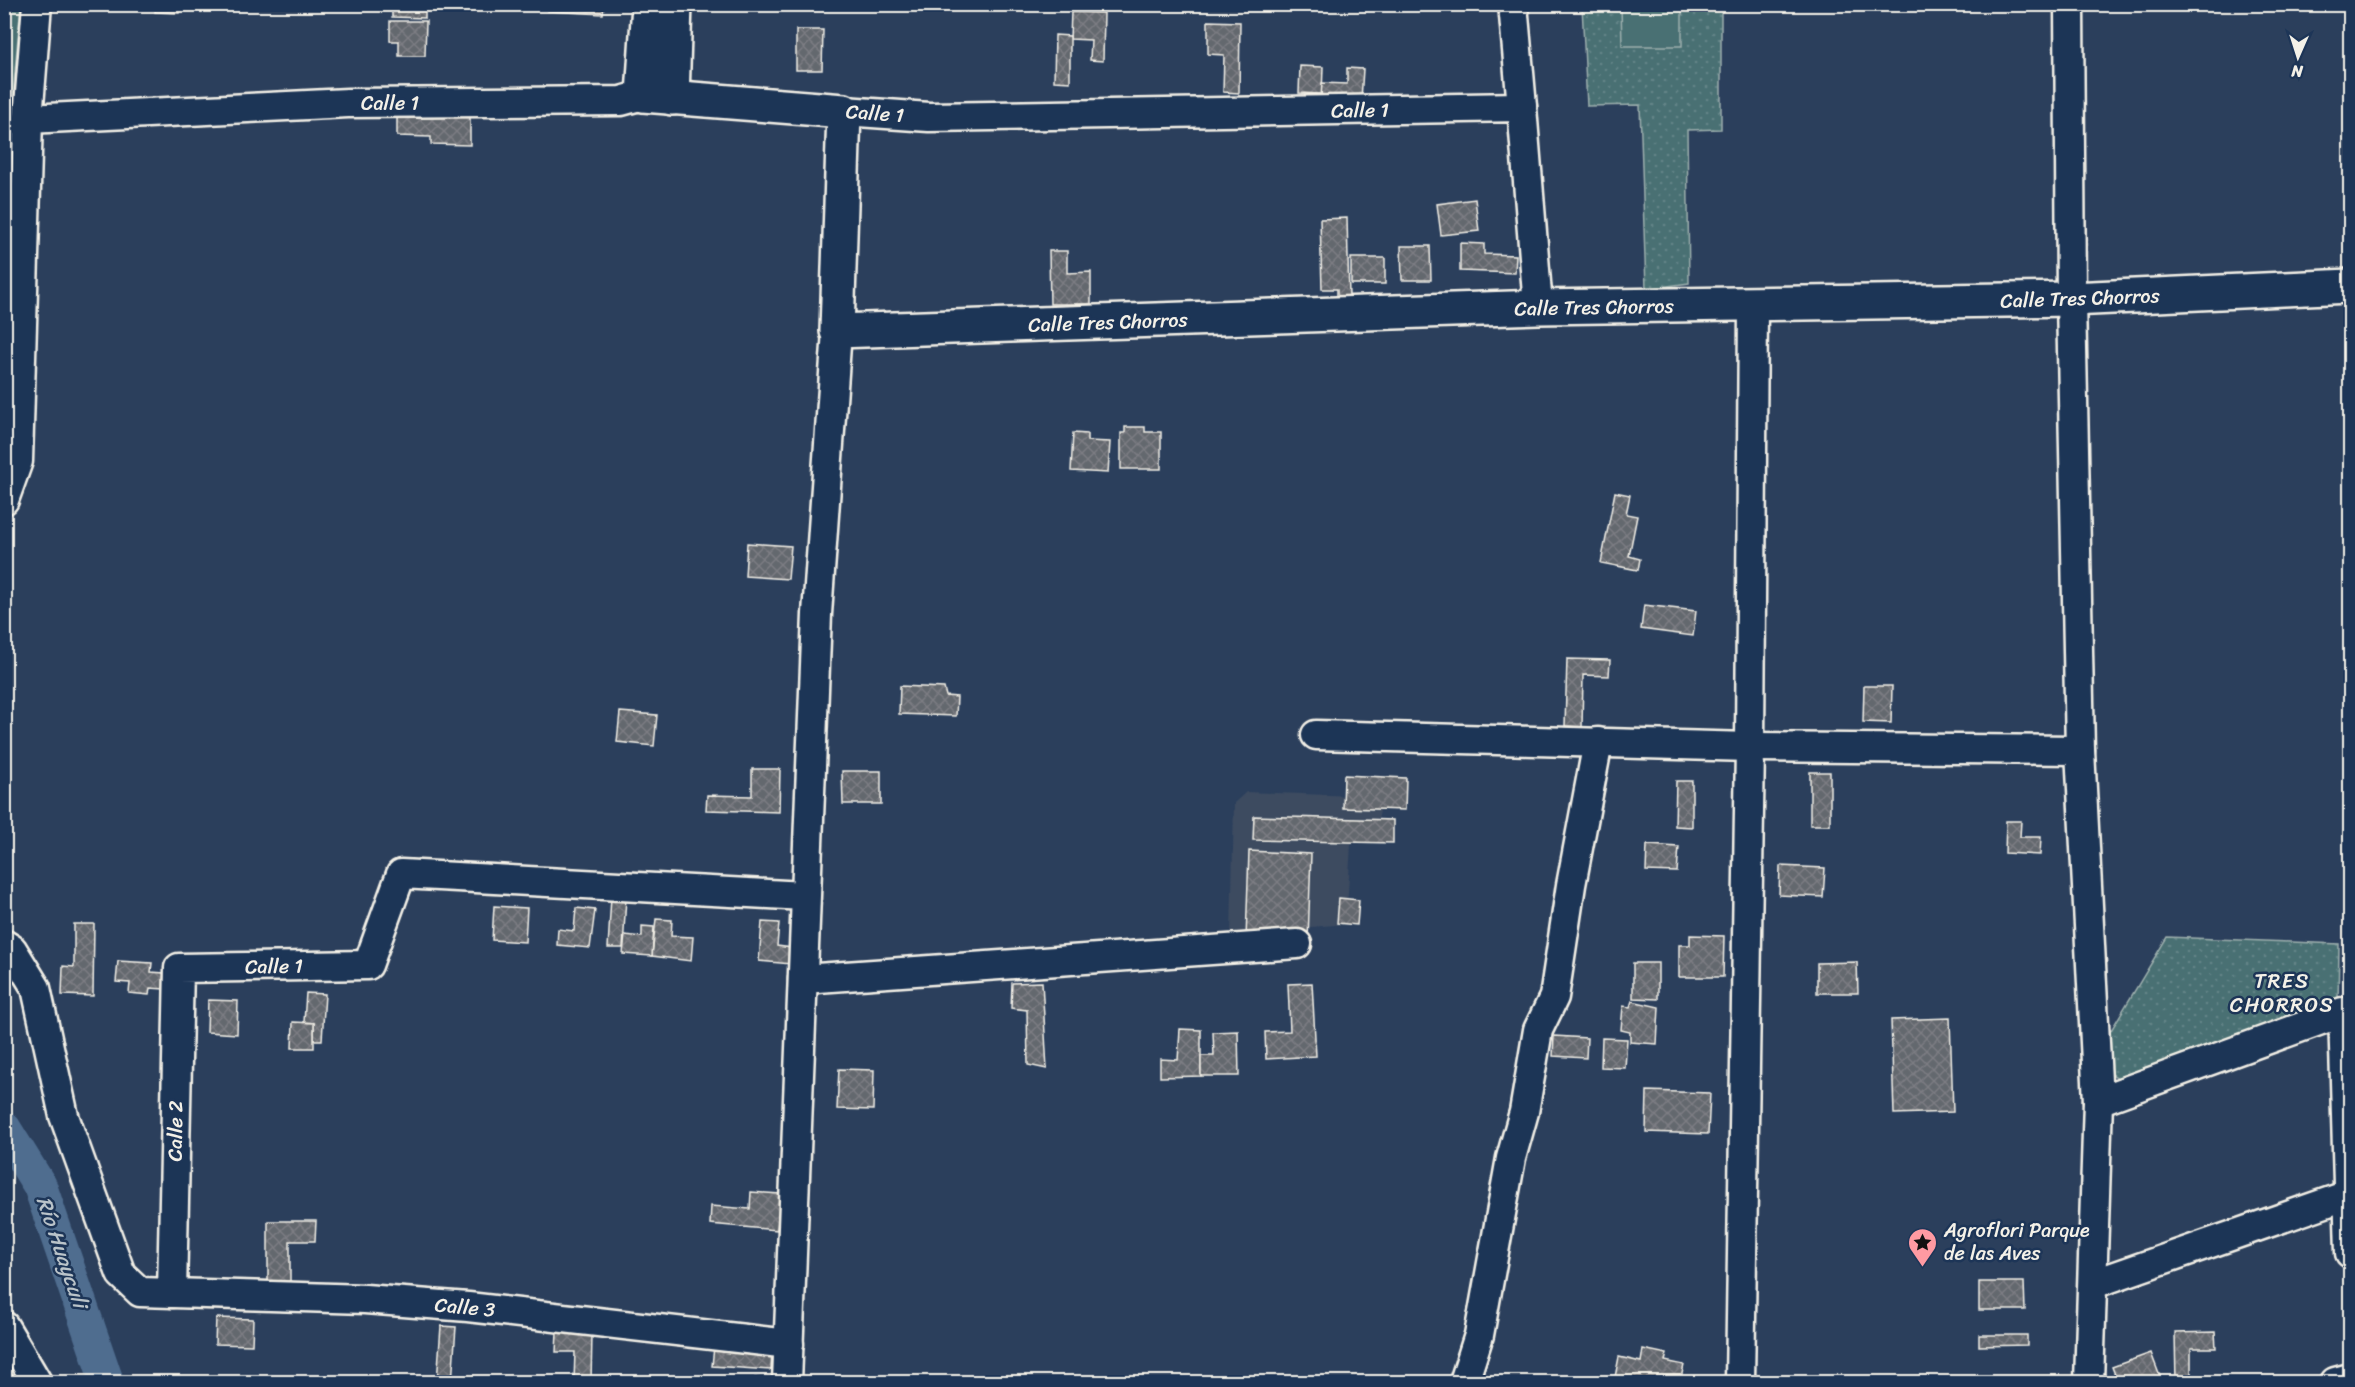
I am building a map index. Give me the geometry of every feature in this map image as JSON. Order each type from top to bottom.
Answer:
[{"type":"main road","points":[[649,4],[658,96]]},
{"type":"main road","points":[[658,96],[675,4]]},
{"type":"main road","name":"Calle 1","points":[[658,96],[844,111]]},
{"type":"main road","points":[[837,331],[844,111]]},
{"type":"main road","name":"Calle Tres Chorros","points":[[837,331],[1538,307],[1753,306],[2071,299],[2350,286]]},
{"type":"street","points":[[4,500],[18,461],[28,119],[37,4]]},
{"type":"street","points":[[1514,4],[1538,307]]},
{"type":"street","points":[[2069,4],[2071,299],[2080,750],[2098,1101],[2089,1383]]},
{"type":"street","name":"Calle 1","points":[[28,119],[348,103],[621,101],[658,96]]},
{"type":"street","name":"Calle 1","points":[[844,111],[929,117],[1522,107]]},
{"type":"street","points":[[1740,1383],[1750,747],[1753,306]]},
{"type":"street","points":[[786,1383],[817,614],[837,331]]},
{"type":"street","points":[[1316,735],[1750,747],[2080,750]]},
{"type":"street","points":[[1464,1383],[1479,1335],[1511,1158],[1524,1112],[1538,1030],[1554,997],[1571,885],[1598,742]]},
{"type":"street","name":"Calle 1","points":[[179,968],[368,965],[400,874],[804,896]]},
{"type":"street","name":"Calle 3","points":[[4,944],[12,949],[36,988],[64,1116],[121,1274],[140,1292],[365,1299],[468,1306],[789,1344]]},
{"type":"street","points":[[803,979],[1296,944]]},
{"type":"street","name":"Calle 2","points":[[172,1293],[179,968]]},
{"type":"street","points":[[2098,1101],[2343,1012],[2350,1252]]},
{"type":"street","points":[[2093,1284],[2348,1195]]},
{"type":"street","points":[[4,1326],[37,1383]]},
{"type":"street","points":[[2335,1383],[2350,1378]]},
{"type":"shaded area","points":[[1246,792],[1383,797],[1377,825],[1351,845],[1346,924],[1231,934],[1234,803]]},
{"type":"green space","points":[[21,4],[10,127],[14,473],[5,490],[4,5]]},
{"type":"green space","points":[[1582,5],[1721,5],[1721,129],[1687,130],[1689,283],[1646,289],[1640,105],[1587,106]]},
{"type":"green space","points":[[1621,5],[1682,5],[1682,46],[1622,46]]},
{"type":"green space","points":[[2167,937],[2339,944],[2338,1005],[2121,1080],[2109,1072],[2110,1032]]},
{"type":"building","points":[[144,4],[180,4],[179,13],[155,12],[156,5]]},
{"type":"building","points":[[392,4],[425,4],[425,18],[392,17]]},
{"type":"building","points":[[548,4],[604,4],[603,14],[548,11]]},
{"type":"building","points":[[1071,12],[1104,13],[1103,61],[1090,60],[1091,40],[1070,39]]},
{"type":"building","points":[[390,21],[426,21],[425,56],[399,56],[399,41],[390,41]]},
{"type":"building","points":[[1208,21],[1240,22],[1239,93],[1223,92],[1224,55],[1208,54]]},
{"type":"building","points":[[796,30],[823,30],[822,70],[796,70]]},
{"type":"building","points":[[1055,35],[1070,36],[1070,82],[1054,81]]},
{"type":"building","points":[[1300,66],[1323,67],[1322,94],[1299,93]]},
{"type":"building","points":[[1347,68],[1363,69],[1361,100],[1321,98],[1322,83],[1347,84]]},
{"type":"building","points":[[397,114],[470,115],[470,145],[431,144],[431,137],[397,136]]},
{"type":"building","points":[[1475,199],[1479,231],[1441,235],[1437,204]]},
{"type":"building","points":[[1347,218],[1349,297],[1337,297],[1337,289],[1322,289],[1320,219]]},
{"type":"building","points":[[1460,243],[1484,244],[1484,254],[1516,255],[1515,273],[1460,271]]},
{"type":"building","points":[[1401,246],[1430,246],[1431,280],[1402,280]]},
{"type":"building","points":[[1049,251],[1067,251],[1067,273],[1091,272],[1091,304],[1050,304]]},
{"type":"building","points":[[1351,258],[1385,258],[1385,284],[1351,284]]},
{"type":"building","points":[[1125,427],[1145,427],[1145,432],[1161,432],[1161,469],[1121,469],[1121,433],[1125,433]]},
{"type":"building","points":[[1073,433],[1087,434],[1087,441],[1110,442],[1108,473],[1071,471]]},
{"type":"building","points":[[1615,492],[1630,495],[1626,514],[1637,516],[1629,556],[1640,559],[1638,570],[1601,563]]},
{"type":"building","points":[[747,543],[791,546],[788,579],[745,576]]},
{"type":"building","points":[[1644,605],[1696,611],[1693,636],[1641,629]]},
{"type":"building","points":[[1567,659],[1610,660],[1609,676],[1583,675],[1582,727],[1565,726]]},
{"type":"building","points":[[900,686],[944,688],[946,696],[957,697],[956,716],[899,714]]},
{"type":"building","points":[[1864,686],[1892,686],[1891,723],[1863,722]]},
{"type":"building","points":[[620,712],[657,715],[654,746],[617,742]]},
{"type":"building","points":[[752,769],[780,769],[779,812],[706,810],[707,795],[752,796]]},
{"type":"building","points":[[842,771],[881,771],[881,804],[843,804]]},
{"type":"building","points":[[1810,772],[1830,772],[1830,825],[1810,825]]},
{"type":"building","points":[[1344,775],[1406,778],[1405,810],[1343,808]]},
{"type":"building","points":[[1676,781],[1692,781],[1692,827],[1675,826]]},
{"type":"building","points":[[1254,816],[1393,820],[1393,843],[1253,840]]},
{"type":"building","points":[[2006,821],[2021,821],[2020,837],[2041,837],[2040,855],[2005,853]]},
{"type":"building","points":[[1647,845],[1679,847],[1677,872],[1646,871]]},
{"type":"building","points":[[1249,851],[1311,854],[1308,941],[1246,940]]},
{"type":"building","points":[[1780,866],[1825,868],[1823,897],[1779,895]]},
{"type":"building","points":[[611,897],[626,897],[623,948],[608,948]]},
{"type":"building","points":[[1339,898],[1359,900],[1357,925],[1337,923]]},
{"type":"building","points":[[494,906],[527,908],[525,942],[492,940]]},
{"type":"building","points":[[576,908],[595,910],[590,948],[557,945],[558,929],[574,931]]},
{"type":"building","points":[[656,919],[672,920],[671,936],[693,937],[691,961],[652,956]]},
{"type":"building","points":[[762,922],[779,923],[777,946],[792,948],[791,964],[759,961]]},
{"type":"building","points":[[74,924],[94,924],[93,996],[62,995],[63,966],[74,967]]},
{"type":"building","points":[[642,926],[654,927],[652,956],[623,954],[625,935],[642,937]]},
{"type":"building","points":[[1690,935],[1724,936],[1723,977],[1679,977],[1679,945],[1690,945]]},
{"type":"building","points":[[118,961],[152,963],[151,972],[164,973],[164,989],[150,988],[149,995],[129,993],[130,983],[116,982]]},
{"type":"building","points":[[1857,962],[1858,993],[1817,993],[1817,963]]},
{"type":"building","points":[[1633,963],[1658,963],[1658,999],[1633,998]]},
{"type":"building","points":[[1042,982],[1047,1069],[1028,1065],[1027,1010],[1011,1008],[1012,983]]},
{"type":"building","points":[[1312,983],[1316,1056],[1266,1059],[1265,1032],[1290,1031],[1288,984]]},
{"type":"building","points":[[306,993],[325,994],[322,1040],[314,1040],[314,1023],[304,1022]]},
{"type":"building","points":[[208,1000],[238,1001],[237,1034],[207,1032]]},
{"type":"building","points":[[1632,1001],[1659,1007],[1657,1044],[1630,1042],[1630,1032],[1621,1030],[1623,1006],[1630,1007]]},
{"type":"building","points":[[1950,1018],[1953,1112],[1894,1114],[1891,1020]]},
{"type":"building","points":[[293,1022],[314,1023],[314,1048],[292,1048]]},
{"type":"building","points":[[1180,1029],[1201,1030],[1201,1076],[1160,1077],[1160,1059],[1178,1060]]},
{"type":"building","points":[[1238,1031],[1239,1076],[1201,1076],[1201,1056],[1214,1056],[1213,1032]]},
{"type":"building","points":[[1554,1036],[1587,1038],[1586,1058],[1553,1056]]},
{"type":"building","points":[[1602,1038],[1627,1039],[1625,1068],[1601,1067]]},
{"type":"building","points":[[839,1069],[874,1070],[873,1110],[837,1109]]},
{"type":"building","points":[[1647,1091],[1710,1093],[1708,1134],[1646,1132]]},
{"type":"building","points":[[751,1192],[780,1194],[777,1230],[710,1224],[711,1206],[750,1209]]},
{"type":"building","points":[[268,1221],[316,1221],[315,1241],[290,1241],[290,1284],[268,1284]]},
{"type":"building","points":[[1979,1282],[2024,1282],[2025,1310],[1979,1310]]},
{"type":"building","points":[[216,1318],[253,1319],[252,1345],[215,1344]]},
{"type":"building","points":[[441,1326],[456,1327],[452,1382],[437,1382]]},
{"type":"building","points":[[2215,1332],[2216,1348],[2191,1348],[2191,1382],[2176,1382],[2175,1333]]},
{"type":"building","points":[[557,1333],[592,1334],[591,1382],[574,1382],[575,1352],[556,1352]]},
{"type":"building","points":[[1979,1335],[2027,1335],[2027,1345],[1979,1346]]},
{"type":"building","points":[[714,1347],[772,1351],[771,1370],[712,1366]]},
{"type":"building","points":[[1643,1349],[1667,1354],[1665,1361],[1684,1365],[1680,1382],[1614,1382],[1619,1357],[1641,1362]]},
{"type":"building","points":[[2151,1353],[2162,1382],[2118,1382],[2112,1367]]},
{"type":"building","points":[[755,1378],[774,1381],[774,1382],[754,1382]]},
{"type":"waterway","name":"Río Huayculi","points":[[4,1128],[40,1186],[107,1382]]},
{"type":"place","name":"Agroflori Parque de las Aves","points":[[1923,1268]]},
{"type":"district","name":"TRES CHORROS","points":[[2282,993]]}]
